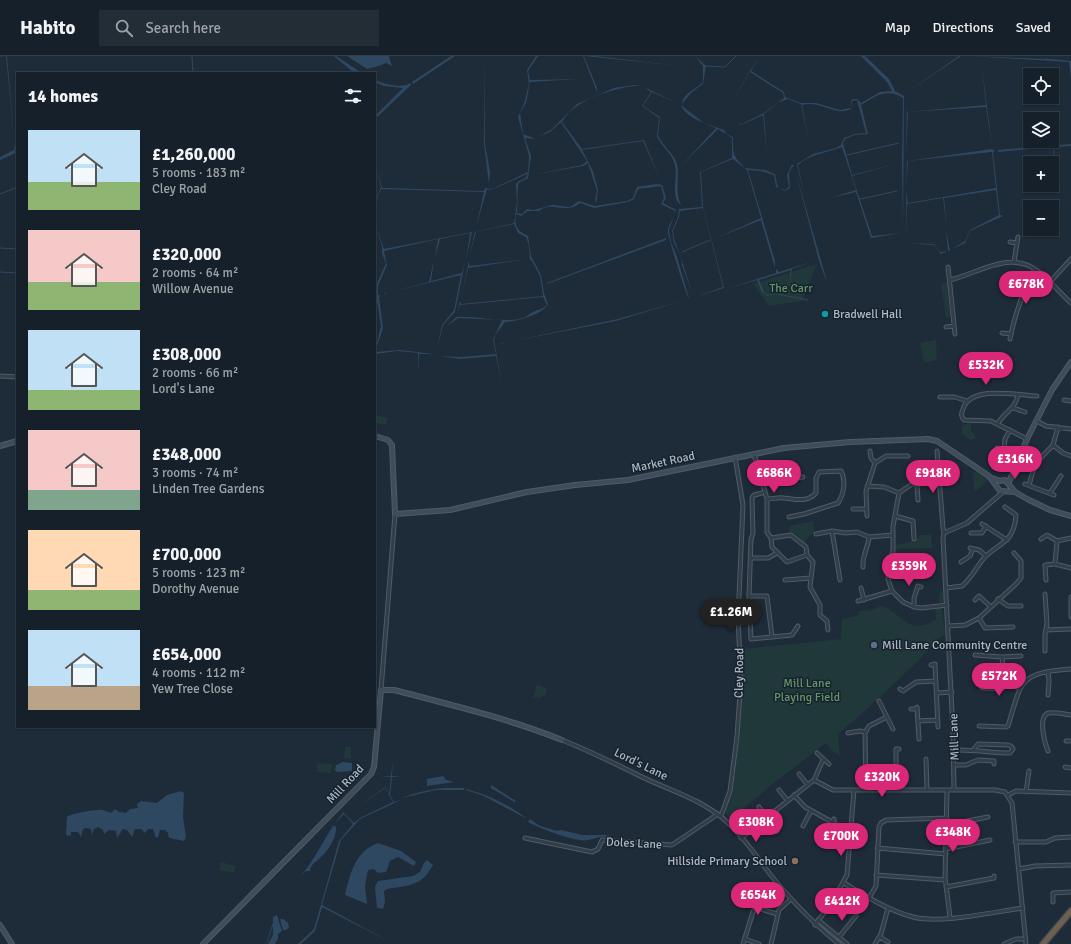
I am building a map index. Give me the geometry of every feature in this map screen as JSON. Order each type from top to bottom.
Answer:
[{"type":"highway","points":[[1043,944],[1071,911]]},
{"type":"street","points":[[1014,262],[1018,237]]},
{"type":"street","points":[[1010,242],[1017,243]]},
{"type":"street","points":[[1050,282],[1071,259]]},
{"type":"street","points":[[950,280],[1002,263],[1022,263],[1035,269],[1071,303]]},
{"type":"street","points":[[948,268],[955,334]]},
{"type":"street","points":[[1010,339],[1018,306],[1025,287],[1035,269]]},
{"type":"street","points":[[946,327],[954,326]]},
{"type":"street","points":[[1002,333],[1011,334]]},
{"type":"street","points":[[944,533],[967,523],[996,497],[1005,491],[1017,467],[1027,439],[1036,421],[1052,390],[1071,362]]},
{"type":"street","points":[[0,376],[16,376]]},
{"type":"street","points":[[1027,439],[998,423],[986,420],[964,420],[962,419],[962,412],[967,401],[979,394],[1037,396]]},
{"type":"street","points":[[998,423],[1004,415],[1013,408],[1018,395]]},
{"type":"street","points":[[940,397],[955,397],[967,401]]},
{"type":"street","points":[[1064,400],[1071,401]]},
{"type":"street","points":[[1013,408],[1025,412]]},
{"type":"street","points":[[1036,421],[1046,426],[1071,429]]},
{"type":"street","points":[[1029,486],[1035,464],[1053,445],[1058,427]]},
{"type":"street","points":[[1003,460],[1005,439],[1010,430]]},
{"type":"street","name":"Mill Road","points":[[203,944],[371,774],[374,767],[395,514],[393,453],[390,442],[376,436]]},
{"type":"street","name":"Market Road","points":[[395,514],[450,510],[527,492],[575,485],[628,480],[754,453],[784,448],[848,442],[936,440],[960,455],[991,478]]},
{"type":"street","points":[[0,446],[16,441]]},
{"type":"street","points":[[1053,445],[1063,453],[1071,456]]},
{"type":"street","points":[[997,448],[1004,449]]},
{"type":"street","points":[[870,450],[871,458],[875,463]]},
{"type":"street","points":[[754,453],[767,499],[767,532],[771,538],[771,545],[776,553],[787,562],[807,555]]},
{"type":"street","name":"Mill Lane","points":[[939,453],[952,692],[955,765],[954,790]]},
{"type":"street","points":[[867,516],[867,486],[875,463],[886,456],[908,456]]},
{"type":"street","name":"Cley Road","points":[[719,815],[730,791],[737,736],[741,679],[738,619],[743,505],[735,457]]},
{"type":"street","points":[[996,497],[998,487],[1002,480],[1017,467],[1025,466],[1033,470]]},
{"type":"street","points":[[767,499],[784,498],[792,500],[809,498],[816,493],[816,478],[819,472],[841,471],[843,478],[843,492],[838,503],[804,514],[789,517]]},
{"type":"street","points":[[783,475],[784,480]]},
{"type":"street","points":[[1050,493],[1061,476]]},
{"type":"street","points":[[762,484],[774,478],[784,480],[803,477]]},
{"type":"street","points":[[991,478],[1002,480],[1009,484],[1015,492]]},
{"type":"street","points":[[991,478],[998,487],[1005,491],[1015,492],[1039,505],[1071,516]]},
{"type":"street","points":[[940,483],[917,484],[906,487],[899,493],[893,535],[894,550],[890,562],[888,579],[892,591],[903,602],[914,607],[922,608],[947,605]]},
{"type":"street","points":[[917,484],[918,500]]},
{"type":"street","points":[[1025,484],[1050,493],[1054,496]]},
{"type":"street","points":[[867,486],[884,487],[899,493]]},
{"type":"street","points":[[762,493],[752,496],[753,533],[750,540],[751,558],[749,596],[751,639],[792,635]]},
{"type":"street","points":[[1005,507],[1016,515],[1022,515]]},
{"type":"street","points":[[853,509],[866,509]]},
{"type":"street","points":[[946,588],[957,588],[967,582],[986,556],[1002,546],[1012,532],[1016,515]]},
{"type":"street","points":[[895,516],[913,521],[914,539]]},
{"type":"street","points":[[972,533],[982,533],[985,525],[1007,540]]},
{"type":"street","points":[[1042,539],[1050,530]]},
{"type":"street","points":[[816,534],[832,531],[846,533],[862,532],[869,537],[893,535]]},
{"type":"street","points":[[832,531],[840,580]]},
{"type":"street","points":[[771,538],[789,535],[794,536],[806,547],[807,555],[813,562],[810,587],[820,605],[820,615],[827,621],[828,630]]},
{"type":"street","points":[[1047,535],[1057,541],[1071,538]]},
{"type":"street","points":[[863,567],[863,560],[868,547],[869,537]]},
{"type":"street","points":[[1055,564],[1057,541]]},
{"type":"street","points":[[961,562],[970,556],[972,548],[979,550],[986,556]]},
{"type":"street","points":[[751,558],[768,558],[776,553]]},
{"type":"street","points":[[948,626],[965,625],[979,618],[1017,583],[1021,578],[1021,561],[1014,553]]},
{"type":"street","points":[[890,562],[903,565],[922,561]]},
{"type":"street","points":[[1046,580],[1044,563],[1071,568]]},
{"type":"street","points":[[785,580],[811,578]]},
{"type":"street","points":[[914,607],[914,598],[918,586]]},
{"type":"street","points":[[861,588],[864,600]]},
{"type":"street","points":[[858,601],[892,591]]},
{"type":"street","points":[[1045,594],[1046,650]]},
{"type":"street","points":[[749,596],[767,596],[772,637]]},
{"type":"street","points":[[975,600],[979,596],[991,607]]},
{"type":"street","points":[[1071,597],[1071,617]]},
{"type":"street","points":[[998,599],[1008,606],[1021,606]]},
{"type":"street","points":[[979,618],[985,628],[1011,627],[1010,632]]},
{"type":"street","points":[[828,626],[833,625]]},
{"type":"street","points":[[793,640],[792,635],[798,626]]},
{"type":"street","points":[[1046,630],[1071,629]]},
{"type":"street","points":[[1040,634],[1045,634]]},
{"type":"street","points":[[975,656],[1021,656]]},
{"type":"street","points":[[1002,657],[1004,675],[1008,683],[1019,688]]},
{"type":"street","points":[[931,664],[935,664],[938,727]]},
{"type":"street","points":[[980,726],[1008,726],[1019,688],[1028,678],[1048,672],[1071,669]]},
{"type":"street","points":[[1048,672],[1048,695]]},
{"type":"street","points":[[902,691],[916,682],[936,681]]},
{"type":"street","points":[[982,688],[1002,689],[1008,683]]},
{"type":"street","name":"Lord's Lane","points":[[381,690],[394,690],[524,725],[604,757],[700,803],[719,815],[742,838],[791,899],[815,925],[839,944]]},
{"type":"street","points":[[937,692],[952,692]]},
{"type":"street","points":[[879,701],[893,728],[897,725]]},
{"type":"street","points":[[911,709],[917,708],[919,739]]},
{"type":"street","points":[[1048,750],[1043,737],[1043,720],[1045,716],[1049,713],[1071,715]]},
{"type":"street","points":[[866,790],[865,732],[873,724],[887,716]]},
{"type":"street","points":[[918,721],[938,720]]},
{"type":"street","points":[[848,733],[860,731],[865,732]]},
{"type":"street","points":[[954,750],[974,749],[988,752],[1010,753],[1013,749],[1008,745],[980,744],[974,749]]},
{"type":"street","points":[[896,749],[896,790]]},
{"type":"street","points":[[817,753],[829,764]]},
{"type":"street","points":[[926,759],[926,790]]},
{"type":"street","points":[[742,838],[787,800],[814,780],[823,760]]},
{"type":"street","points":[[955,765],[963,765],[978,760],[994,761],[994,764]]},
{"type":"street","points":[[1026,792],[1029,771]]},
{"type":"street","points":[[799,774],[807,784]]},
{"type":"street","points":[[814,780],[833,790],[999,790],[1008,795],[1012,803],[1026,944]]},
{"type":"street","points":[[779,790],[787,800]]},
{"type":"street","points":[[815,925],[844,883],[848,873],[854,790]]},
{"type":"street","points":[[947,790],[945,880],[950,917]]},
{"type":"street","points":[[1008,795],[1015,791],[1071,793]]},
{"type":"street","points":[[794,795],[811,811],[834,822],[826,833]]},
{"type":"street","points":[[759,807],[777,831]]},
{"type":"street","points":[[803,826],[811,811]]},
{"type":"street","name":"Doles Lane","points":[[525,838],[592,852],[598,849],[602,840],[672,845],[719,815]]},
{"type":"street","points":[[947,825],[988,817]]},
{"type":"street","points":[[869,898],[876,886],[879,826],[884,820],[947,818]]},
{"type":"street","points":[[1015,842],[1046,842],[1055,838],[1071,837]]},
{"type":"street","points":[[946,849],[990,840]]},
{"type":"street","points":[[878,848],[946,854]]},
{"type":"street","points":[[1019,869],[1035,866],[1071,865]]},
{"type":"street","points":[[876,875],[945,880]]},
{"type":"street","points":[[946,887],[994,878]]},
{"type":"street","points":[[844,883],[888,908],[922,918],[950,917],[1023,908]]},
{"type":"street","points":[[1053,902],[1053,893],[1071,892]]},
{"type":"street","points":[[751,897],[758,906],[764,910],[777,914]]},
{"type":"street","points":[[771,944],[777,914],[780,908],[791,899]]},
{"type":"street","points":[[743,944],[753,912],[758,906]]},
{"type":"street","points":[[875,944],[880,937],[888,908]]},
{"type":"street","points":[[839,937],[856,916]]},
{"type":"street","points":[[818,920],[847,944]]},
{"type":"street","points":[[0,925],[12,944]]},
{"type":"street","points":[[880,937],[888,942]]},
{"type":"street","points":[[745,939],[759,944]]},
{"type":"street","points":[[1004,944],[1016,939],[1025,939]]},
{"type":"green space","name":"The Carr","points":[[817,264],[802,301],[769,306],[753,284]]},
{"type":"green space","points":[[947,282],[950,317],[946,318],[941,286],[942,283]]},
{"type":"green space","points":[[936,340],[937,360],[924,363],[920,343]]},
{"type":"green space","points":[[376,415],[388,418],[386,425],[376,423]]},
{"type":"green space","points":[[971,423],[971,432],[974,433],[976,438],[970,440],[962,434],[962,426]]},
{"type":"green space","points":[[978,469],[990,478],[974,491],[973,474]]},
{"type":"green space","points":[[813,521],[815,533],[810,535],[804,542],[795,533],[790,532],[789,526]]},
{"type":"green space","points":[[920,535],[931,535],[932,548],[895,549],[895,545],[915,541]]},
{"type":"green space","points":[[945,588],[945,602],[939,603],[939,594]]},
{"type":"green space","name":"Mill Lane Playing Field","points":[[881,606],[889,609],[908,623],[916,626],[932,623],[932,621],[936,620],[935,608],[942,608],[945,634],[938,639],[921,658],[880,697],[838,734],[840,756],[832,751],[826,743],[769,787],[730,820],[725,812],[734,774],[740,732],[742,689],[741,649],[841,639],[842,619],[859,615],[859,611],[871,610]]},
{"type":"green space","points":[[537,685],[546,688],[546,694],[541,698],[533,697]]},
{"type":"green space","points":[[345,747],[351,747],[351,759],[344,758]]},
{"type":"green space","points":[[317,763],[332,764],[331,773],[317,772]]},
{"type":"green space","points":[[221,862],[236,866],[234,873],[219,870]]},
{"type":"green space","points":[[819,923],[845,944],[841,944],[820,926]]},
{"type":"water","points":[[6,56],[7,56],[14,138]]},
{"type":"water","points":[[334,56],[360,72],[353,72]]},
{"type":"water","points":[[347,56],[389,56],[392,66],[386,63],[367,69]]},
{"type":"water","points":[[451,56],[455,56],[413,84],[412,82]]},
{"type":"water","points":[[485,56],[485,144],[490,172],[489,184],[484,144]]},
{"type":"water","points":[[536,56],[538,56],[528,71],[530,80],[580,79],[530,82],[526,103],[520,113],[523,134],[536,139],[525,138],[531,156],[528,178],[520,182],[518,185],[517,213],[522,214],[527,209],[534,210],[552,205],[570,207],[579,201],[595,206],[627,201],[633,198],[637,187],[657,184],[662,185],[666,198],[663,203],[676,210],[674,215],[675,211],[661,204],[664,198],[661,186],[638,189],[634,199],[628,202],[594,208],[580,203],[569,208],[548,207],[539,211],[528,211],[521,216],[516,214],[515,222],[517,228],[528,236],[531,256],[541,275],[544,293],[548,304],[545,308],[536,314],[516,321],[505,322],[496,334],[494,340],[502,385],[496,356],[460,359],[439,356],[461,357],[496,354],[493,340],[502,320],[515,320],[524,317],[542,309],[547,305],[543,297],[460,305],[457,314],[460,301],[461,304],[543,296],[540,276],[530,260],[529,246],[526,237],[518,233],[514,224],[476,232],[469,258],[475,232],[514,223],[517,203],[516,184],[526,178],[527,174],[491,190],[487,189],[476,227],[484,192],[381,189],[378,196],[376,210],[376,199],[381,187],[376,167],[382,188],[483,191],[486,188],[492,189],[528,172],[529,156],[518,117],[524,104],[529,84],[527,70]]},
{"type":"water","points":[[583,56],[597,88],[597,92]]},
{"type":"water","points":[[584,56],[595,56],[680,66]]},
{"type":"water","points":[[695,56],[706,66],[703,84],[692,92],[682,104],[685,97],[703,82],[703,66]]},
{"type":"water","points":[[759,56],[751,71],[784,92],[785,97],[801,103],[816,103],[840,110],[851,108],[851,101],[853,99],[857,99],[861,103],[880,92],[892,91],[887,82],[861,56],[865,56],[889,79],[895,91],[904,96],[903,229],[903,98],[886,93],[876,96],[861,105],[868,134],[855,135],[845,139],[843,143],[852,175],[899,163],[852,176],[872,236],[902,233],[871,238],[856,192],[830,198],[856,190],[842,147],[807,158],[798,165],[805,198],[797,164],[813,154],[836,148],[841,145],[844,138],[855,134],[866,133],[857,100],[852,101],[851,109],[845,111],[833,110],[809,104],[802,105],[810,149],[801,104],[788,99],[779,102],[764,114],[767,155],[763,115],[741,125],[738,123],[742,124],[764,113],[784,98],[783,93],[750,72],[718,125]]},
{"type":"water","points":[[959,56],[961,56],[906,93]]},
{"type":"water","points":[[969,56],[1046,59],[1047,56],[1047,59],[1071,61],[1071,79],[1069,62]]},
{"type":"water","points":[[981,59],[992,147],[986,107],[908,112],[906,157],[907,97],[907,112],[986,105]]},
{"type":"water","points":[[376,80],[393,85],[403,86],[410,83],[411,85],[376,118],[376,115],[403,88],[384,86],[376,82]]},
{"type":"water","points":[[642,85],[610,91],[587,100],[577,106],[562,122],[582,149],[644,140],[660,179],[643,141],[582,150],[593,171],[598,190],[596,204],[595,199],[597,191],[588,163],[583,166],[531,175],[582,165],[587,161],[561,122],[550,132],[537,137],[551,130],[577,104],[614,88]]},
{"type":"water","points":[[644,87],[679,104],[652,92],[643,106],[660,117],[658,135],[677,164],[677,189],[681,205],[676,198],[675,192],[676,171],[674,161],[657,136],[659,118],[642,106],[651,92]]},
{"type":"water","points":[[681,105],[704,123],[701,122],[686,113]]},
{"type":"water","points":[[708,124],[724,130],[726,134],[733,137],[735,157],[745,168],[765,170],[775,174],[778,188],[776,187],[774,175],[761,171],[748,170],[775,261],[775,268],[761,220],[714,239],[761,218],[747,170],[733,159],[701,172],[703,207],[724,288],[695,297],[723,287],[703,208],[680,211],[679,217],[673,231],[675,242],[681,258],[674,243],[672,231],[678,217],[679,209],[702,207],[700,172],[732,158],[732,138],[718,129],[680,167],[716,128]]},
{"type":"water","points":[[15,143],[16,153],[0,160],[0,157],[14,150]]},
{"type":"water","points":[[1071,144],[1071,146],[1059,147],[1059,145]]},
{"type":"water","points":[[1023,148],[1042,148],[998,152],[998,150]]},
{"type":"water","points":[[992,149],[995,151],[993,153],[1000,215],[1003,216],[970,231],[965,243],[951,249],[965,241],[970,230],[999,215],[996,190],[944,198],[947,229],[943,198],[907,204],[907,239],[906,191],[908,203],[996,188],[992,152],[908,161],[906,189],[907,161]]},
{"type":"water","points":[[792,164],[794,167],[792,167],[789,173],[790,188],[785,191],[779,188],[785,190],[789,187],[787,175]]},
{"type":"water","points":[[795,170],[824,271],[827,283],[819,261]]},
{"type":"water","points":[[674,216],[669,230],[671,242],[689,298],[681,277],[674,254],[668,231]]},
{"type":"water","points":[[376,227],[384,249],[472,232],[466,260],[470,233],[440,239],[435,258],[438,239],[384,251],[387,265],[378,286],[378,295],[381,296],[379,297],[383,328],[376,349],[381,326],[376,286],[386,263],[382,254],[382,246]]},
{"type":"water","points":[[946,231],[950,250],[948,251]]},
{"type":"water","points":[[666,238],[666,240],[547,284],[547,283]]},
{"type":"water","points":[[908,243],[934,244],[940,252],[947,251],[941,254],[934,245]]},
{"type":"water","points":[[681,258],[693,296],[682,265]]},
{"type":"water","points":[[434,259],[431,281],[462,273],[465,262],[455,312],[443,325],[437,349],[442,325],[454,310],[461,275],[382,294],[429,282]]},
{"type":"water","points":[[528,259],[468,268],[461,299],[469,260],[469,266]]},
{"type":"water","points":[[815,261],[792,269],[789,290],[767,296],[762,292],[757,280],[726,289],[776,273],[776,269],[779,272]],"holes":[[[791,270],[789,289],[768,295],[764,293],[759,280]]]},
{"type":"water","points":[[685,300],[616,321],[498,344],[618,319]]},
{"type":"water","points":[[456,317],[496,320],[458,318],[446,327]]},
{"type":"water","points":[[400,350],[433,354],[419,354],[419,374],[418,353],[397,351],[376,354],[376,352]]},
{"type":"water","points":[[393,760],[392,776],[401,777],[392,777],[390,795],[394,802],[401,800],[360,819],[341,840],[322,905],[394,944],[322,907],[315,931],[301,944],[298,944],[314,929],[339,841],[353,824],[344,814],[335,823],[343,813],[340,809],[354,823],[360,818],[393,802],[385,788],[358,807],[385,787],[389,794],[391,777],[380,776],[391,776]]},
{"type":"water","points":[[343,762],[352,763],[352,771],[337,772],[335,770],[336,765]]},
{"type":"water","points":[[443,776],[446,780],[454,782],[427,786],[427,779]]},
{"type":"water","points":[[491,785],[516,801],[514,802],[491,788]]},
{"type":"water","points":[[464,788],[464,790],[436,790],[402,798],[433,790]]},
{"type":"water","points":[[466,789],[498,801],[527,819],[484,796]]},
{"type":"water","points":[[181,791],[184,793],[183,817],[186,837],[184,841],[169,838],[168,833],[165,830],[160,830],[158,837],[156,838],[153,829],[148,829],[145,833],[141,829],[135,829],[132,837],[127,830],[123,829],[117,838],[116,831],[109,830],[104,834],[103,830],[98,827],[94,829],[92,835],[91,829],[86,828],[83,829],[81,837],[78,832],[71,832],[71,835],[68,836],[66,834],[67,817],[69,816],[99,810],[104,810],[111,813],[115,809],[119,812],[126,813],[130,809],[138,808],[137,804],[141,801],[157,803],[167,795]]},
{"type":"water","points":[[530,819],[540,826],[557,831],[561,830],[582,835],[607,835],[611,836],[612,839],[673,842],[611,840],[605,837],[588,840],[576,839],[533,825],[528,822]]},
{"type":"water","points":[[334,825],[336,827],[336,831],[332,843],[313,864],[310,871],[306,871],[302,875]]},
{"type":"water","points":[[378,843],[401,851],[416,862],[414,866],[398,857],[390,861],[386,872],[378,873],[374,869],[368,870],[365,886],[367,904],[345,895],[349,879],[359,857],[370,847]]},
{"type":"water","points":[[427,860],[433,865],[424,877],[414,884],[387,889],[384,891],[385,902],[383,909],[377,908],[375,887],[378,881],[413,876],[420,872]]},
{"type":"water","points":[[277,915],[282,931],[278,934],[278,939],[275,944],[268,944],[273,935],[273,925],[266,944],[273,922],[273,917]]},
{"type":"water","points":[[280,919],[283,919],[288,923],[289,928],[283,930]]},
{"type":"waterway","points":[[192,56],[193,72]]},
{"type":"waterway","points":[[706,66],[725,67],[736,56]]},
{"type":"waterway","points":[[847,155],[899,143]]},
{"type":"waterway","points":[[0,194],[15,188]]},
{"type":"waterway","points":[[860,199],[897,191]]},
{"type":"waterway","points":[[682,252],[710,240]]},
{"type":"waterway","points":[[0,248],[16,249]]},
{"type":"waterway","points":[[0,272],[16,273]]},
{"type":"waterway","points":[[777,294],[808,300]]},
{"type":"place","name":"Bradwell Hall","points":[[825,314]]},
{"type":"place","name":"Mill Lane Community Centre","points":[[874,645]]},
{"type":"place","name":"Hillside Primary School","points":[[795,861]]}]
